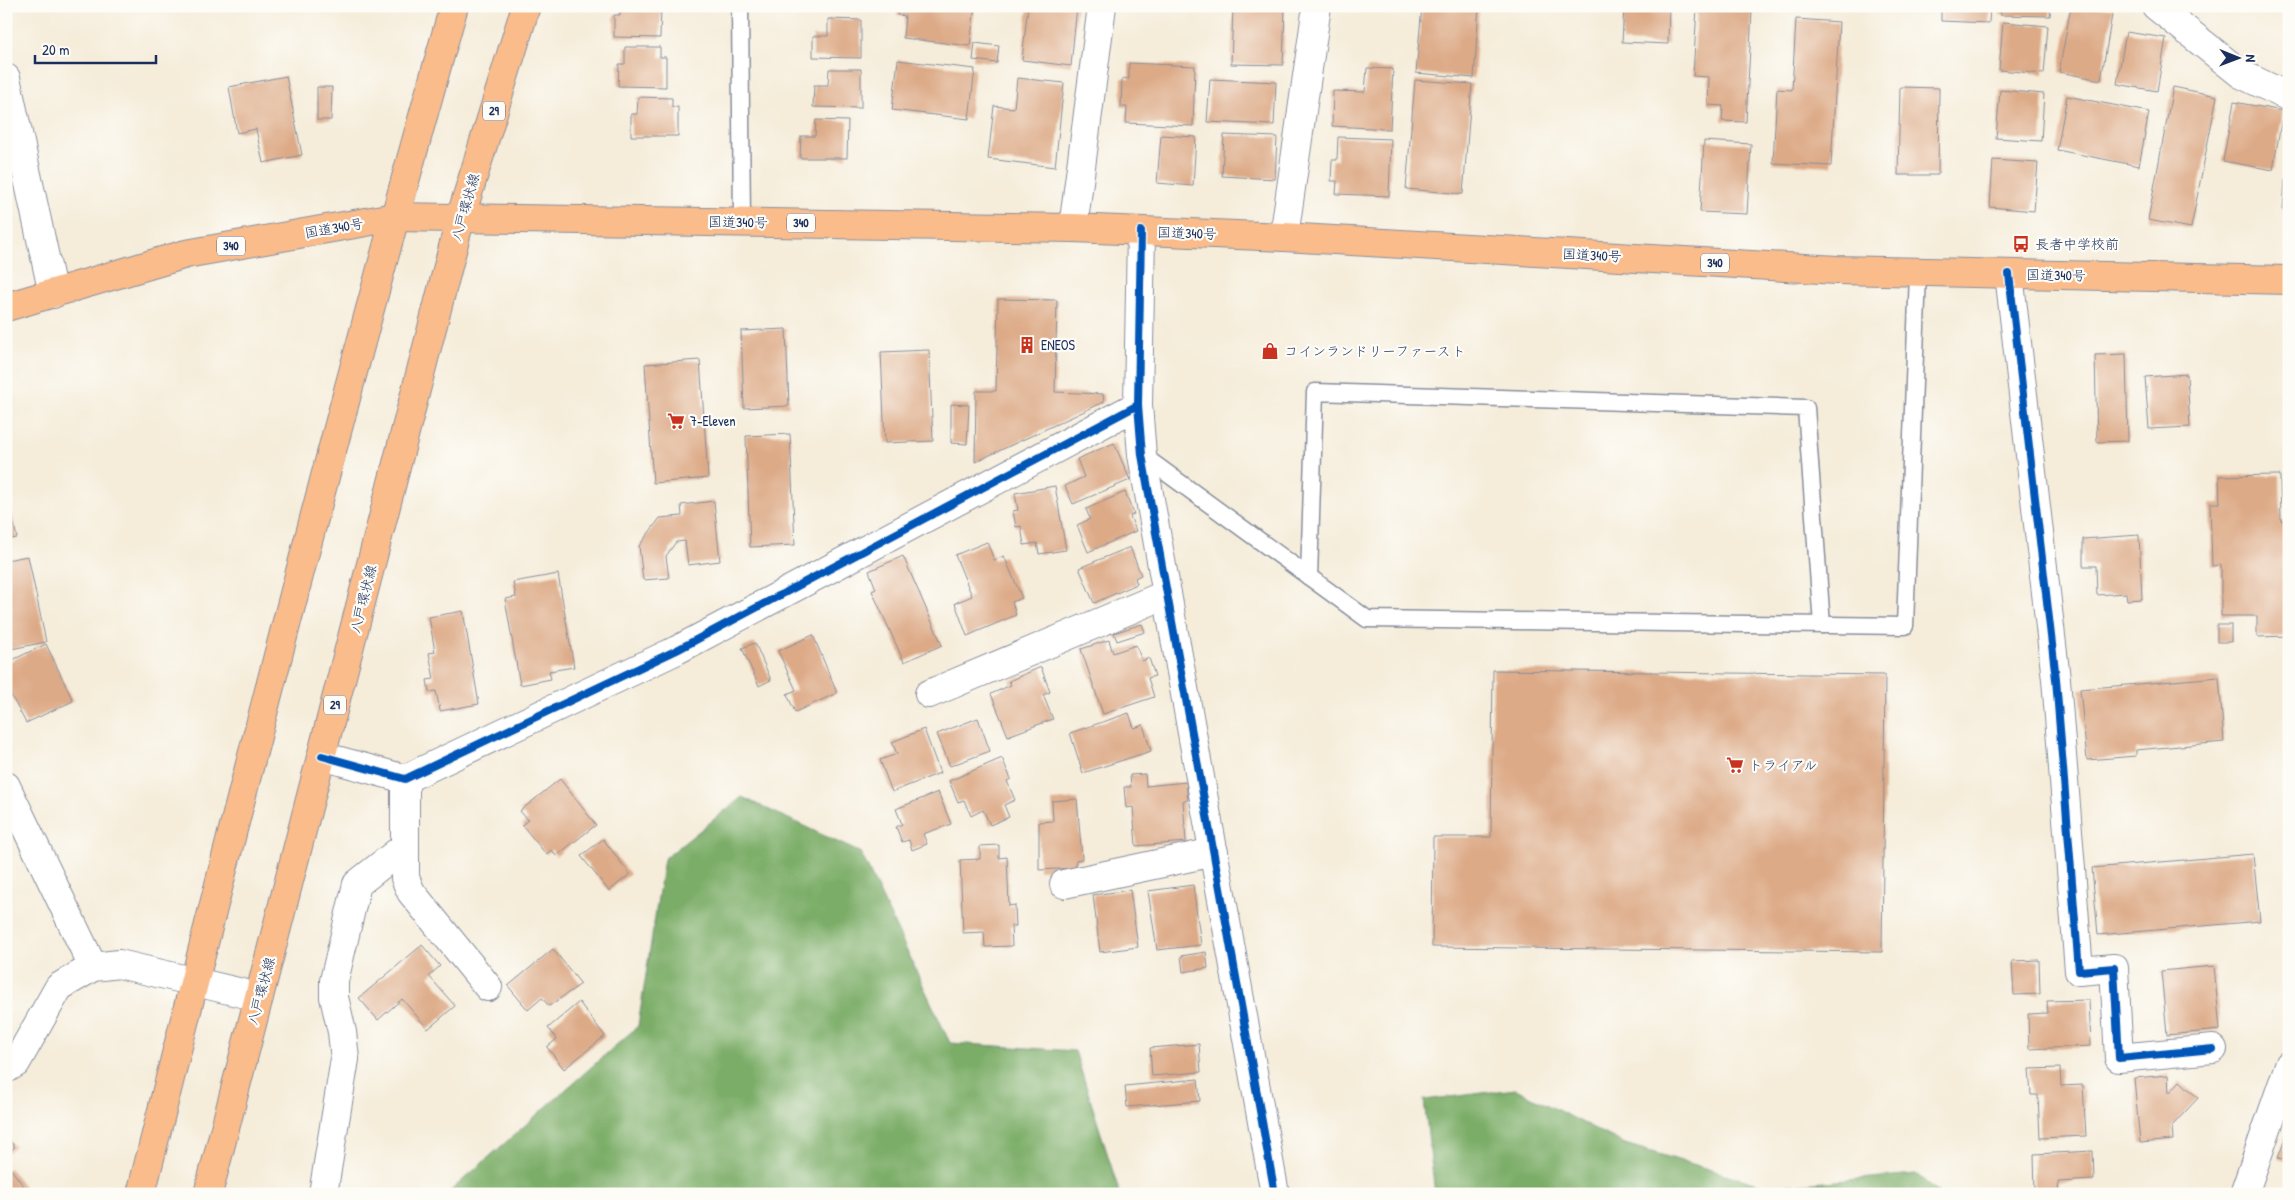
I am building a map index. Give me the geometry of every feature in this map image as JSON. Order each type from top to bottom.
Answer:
[{"type":"main road","points":[[141,1194],[194,981],[394,217],[454,6]]},
{"type":"main road","name":"八戸環状線","points":[[208,1194],[461,216],[526,6]]},
{"type":"main road","name":"国道340号","points":[[6,308],[186,254],[394,217],[461,216],[1073,228],[1284,237],[1837,270],[2289,280]]},
{"type":"street","points":[[1073,228],[1102,6]]},
{"type":"street","points":[[1284,237],[1316,6]]},
{"type":"street","points":[[2156,6],[2241,74],[2289,97]]},
{"type":"street","points":[[6,78],[53,294]]},
{"type":"street","points":[[1141,231],[1138,405],[1142,454],[1275,1194]]},
{"type":"street","points":[[2009,274],[2056,679],[2079,971],[2114,968],[2119,1058],[2213,1049]]},
{"type":"street","points":[[322,756],[405,779],[677,650],[1138,405]]},
{"type":"street","points":[[929,694],[1167,594]]},
{"type":"street","points":[[405,779],[405,878],[411,892],[488,987]]},
{"type":"street","points":[[6,786],[93,968]]},
{"type":"street","points":[[323,1194],[345,1058],[342,1032],[334,997],[334,981],[357,884],[404,846]]},
{"type":"street","points":[[1064,884],[1214,852]]},
{"type":"street","points":[[6,1069],[16,1063],[59,987],[93,968],[119,964],[259,997]]},
{"type":"street","points":[[2244,1194],[2289,1065]]},
{"type":"lane","points":[[740,6],[742,222]]},
{"type":"lane","points":[[1142,454],[1367,619],[1905,626],[1918,273]]},
{"type":"lane","points":[[1309,577],[1315,392],[1806,408],[1822,625]]},
{"type":"green space","points":[[742,797],[861,853],[950,1043],[1075,1051],[1120,1194],[447,1194],[638,1026],[664,859]]},
{"type":"green space","points":[[1516,1089],[1625,1144],[1768,1187],[1916,1174],[1940,1194],[1435,1194],[1424,1100]]},
{"type":"building","points":[[620,6],[661,8],[660,38],[614,37],[614,15],[620,15]]},
{"type":"building","points":[[898,6],[975,6],[970,46],[903,38],[905,16],[897,15]]},
{"type":"building","points":[[1028,6],[1077,6],[1071,66],[1022,60]]},
{"type":"building","points":[[1422,6],[1479,6],[1474,78],[1416,73]]},
{"type":"building","points":[[1624,6],[1669,6],[1668,44],[1622,42]]},
{"type":"building","points":[[1941,6],[1990,6],[1989,23],[1941,21]]},
{"type":"building","points":[[2001,6],[2051,6],[2050,16],[2000,15]]},
{"type":"building","points":[[2071,6],[2113,9],[2101,80],[2059,72]]},
{"type":"building","points":[[1233,7],[1285,8],[1283,65],[1231,64]]},
{"type":"building","points":[[1697,7],[1752,10],[1746,122],[1722,121],[1723,106],[1708,105],[1709,77],[1693,76]]},
{"type":"building","points":[[828,19],[861,20],[861,58],[813,57],[813,36],[828,36]]},
{"type":"building","points":[[1796,19],[1839,22],[1831,166],[1773,163],[1777,89],[1792,90]]},
{"type":"building","points":[[2003,22],[2048,26],[2044,74],[1999,70]]},
{"type":"building","points":[[2126,32],[2166,38],[2157,91],[2117,84]]},
{"type":"building","points":[[975,43],[999,46],[997,63],[973,60]]},
{"type":"building","points":[[625,47],[660,47],[660,57],[666,57],[666,87],[618,86],[619,64],[625,64]]},
{"type":"building","points":[[898,60],[975,69],[969,119],[892,110]]},
{"type":"building","points":[[1129,63],[1195,66],[1193,126],[1126,123],[1127,107],[1121,107],[1122,78],[1129,79]]},
{"type":"building","points":[[1367,68],[1393,69],[1390,129],[1332,126],[1333,91],[1365,92]]},
{"type":"building","points":[[829,69],[861,69],[861,108],[813,107],[814,85],[828,85]]},
{"type":"building","points":[[286,76],[302,155],[263,163],[256,129],[237,133],[229,87]]},
{"type":"building","points":[[1017,78],[1064,83],[1055,167],[988,159],[994,106],[1014,108]]},
{"type":"building","points":[[1210,79],[1276,82],[1274,125],[1207,122]]},
{"type":"building","points":[[1415,80],[1472,84],[1463,194],[1406,189]]},
{"type":"building","points":[[317,87],[332,87],[331,120],[317,120]]},
{"type":"building","points":[[1900,87],[1939,88],[1938,175],[1898,175]]},
{"type":"building","points":[[2173,87],[2217,96],[2191,228],[2148,220]]},
{"type":"building","points":[[2000,90],[2044,94],[2041,141],[1996,138]]},
{"type":"building","points":[[2067,96],[2149,112],[2139,166],[2057,150]]},
{"type":"building","points":[[638,97],[672,98],[672,107],[678,107],[678,136],[631,136],[631,114],[637,114]]},
{"type":"building","points":[[2234,102],[2283,111],[2273,170],[2223,161]]},
{"type":"building","points":[[816,120],[848,121],[847,158],[800,158],[801,136],[815,136]]},
{"type":"building","points":[[1161,135],[1196,137],[1193,186],[1157,183]]},
{"type":"building","points":[[1224,135],[1277,137],[1275,179],[1222,176]]},
{"type":"building","points":[[1338,137],[1391,139],[1389,196],[1336,194],[1337,181],[1331,181],[1332,160],[1337,160]]},
{"type":"building","points":[[1704,141],[1751,144],[1747,214],[1700,212]]},
{"type":"building","points":[[1993,160],[2038,163],[2034,211],[1990,207]]},
{"type":"building","points":[[2285,179],[2289,179],[2289,211],[2283,211]]},
{"type":"building","points":[[998,299],[1057,300],[1055,392],[1103,394],[1104,402],[975,462],[976,391],[996,391]]},
{"type":"building","points":[[786,329],[789,406],[744,408],[741,331]]},
{"type":"building","points":[[929,350],[933,441],[885,443],[881,352]]},
{"type":"building","points":[[2126,354],[2128,441],[2097,442],[2095,355]]},
{"type":"building","name":"7-Eleven","points":[[700,360],[708,478],[653,483],[645,364]]},
{"type":"building","points":[[2187,374],[2190,427],[2149,429],[2145,377]]},
{"type":"building","points":[[951,404],[969,405],[967,444],[951,443]]},
{"type":"building","points":[[790,434],[795,545],[750,547],[746,436]]},
{"type":"building","points":[[1114,443],[1130,480],[1073,504],[1065,486],[1084,477],[1077,459]]},
{"type":"building","points":[[2280,475],[2281,521],[2289,521],[2289,636],[2257,637],[2257,616],[2221,616],[2221,565],[2212,566],[2210,503],[2220,503],[2219,476]]},
{"type":"building","points":[[1055,486],[1066,550],[1039,554],[1037,543],[1024,545],[1021,526],[1016,527],[1013,511],[1018,510],[1015,493]]},
{"type":"building","points":[[6,489],[17,538],[6,540]]},
{"type":"building","points":[[1125,492],[1134,514],[1130,516],[1136,531],[1088,552],[1077,525],[1090,519],[1086,509]]},
{"type":"building","points":[[714,501],[720,561],[688,565],[685,541],[676,542],[666,556],[669,578],[643,580],[639,546],[660,518],[682,516],[681,505]]},
{"type":"building","points":[[2139,535],[2142,599],[2127,600],[2126,593],[2097,595],[2096,566],[2083,566],[2083,539]]},
{"type":"building","points":[[987,542],[994,560],[1004,556],[1022,598],[1012,602],[1016,615],[967,636],[955,603],[972,596],[955,555]]},
{"type":"building","points":[[1130,547],[1141,575],[1135,578],[1137,584],[1094,603],[1079,568]]},
{"type":"building","points":[[28,556],[46,642],[6,650],[6,560]]},
{"type":"building","points":[[903,556],[942,645],[904,662],[872,591],[876,589],[869,571]]},
{"type":"building","points":[[558,574],[574,667],[549,671],[551,679],[520,685],[505,599],[516,597],[513,582]]},
{"type":"building","points":[[463,611],[479,704],[440,711],[436,691],[429,692],[427,680],[434,679],[429,653],[435,652],[429,617]]},
{"type":"building","points":[[1142,624],[1145,632],[1117,641],[1114,633]]},
{"type":"building","points":[[2217,625],[2231,625],[2231,642],[2217,642]]},
{"type":"building","points":[[813,635],[837,693],[795,712],[787,694],[796,690],[778,651]]},
{"type":"building","points":[[1109,640],[1113,653],[1136,645],[1142,661],[1149,658],[1155,676],[1148,678],[1154,697],[1103,714],[1081,649]]},
{"type":"building","points":[[755,643],[771,680],[759,686],[742,648]]},
{"type":"building","points":[[46,644],[73,701],[26,723],[6,686],[6,663]]},
{"type":"building","points":[[1041,667],[1050,692],[1043,695],[1053,719],[1008,736],[991,694],[1011,685],[1009,681]]},
{"type":"building","points":[[1493,670],[1885,675],[1882,952],[1432,947],[1433,837],[1491,837]]},
{"type":"building","points":[[2219,677],[2224,742],[2136,750],[2136,756],[2087,760],[2080,689]]},
{"type":"building","points":[[1129,713],[1134,728],[1143,725],[1151,751],[1083,773],[1070,733]]},
{"type":"building","points":[[978,718],[990,751],[950,766],[937,734]]},
{"type":"building","points":[[924,729],[940,773],[892,792],[880,760],[897,754],[892,742]]},
{"type":"building","points":[[1002,758],[1011,779],[1007,781],[1015,800],[1004,805],[1009,817],[990,825],[983,810],[971,816],[964,800],[958,802],[949,781]]},
{"type":"building","points":[[1145,774],[1146,786],[1186,782],[1188,800],[1183,801],[1186,842],[1136,846],[1133,807],[1126,808],[1124,787],[1131,787],[1130,775]]},
{"type":"building","points":[[560,779],[596,825],[556,856],[552,850],[546,854],[522,825],[528,820],[520,811]]},
{"type":"building","points":[[938,792],[951,824],[923,834],[927,844],[912,850],[909,840],[902,842],[896,827],[902,824],[896,809]]},
{"type":"building","points":[[1077,799],[1082,859],[1076,860],[1076,868],[1039,870],[1039,822],[1053,821],[1052,801]]},
{"type":"building","points":[[603,839],[630,874],[609,891],[581,856]]},
{"type":"building","points":[[999,845],[999,858],[1007,857],[1009,906],[1015,905],[1016,926],[1011,926],[1012,946],[985,947],[984,932],[963,933],[960,860],[980,859],[980,846]]},
{"type":"building","points":[[2253,854],[2260,921],[2098,935],[2092,868]]},
{"type":"building","points":[[1193,885],[1201,945],[1157,950],[1148,891]]},
{"type":"building","points":[[1130,890],[1138,947],[1100,952],[1093,895]]},
{"type":"building","points":[[422,945],[440,966],[429,976],[455,1006],[428,1029],[402,999],[378,1020],[359,998]]},
{"type":"building","points":[[553,949],[581,984],[549,1006],[542,998],[528,1010],[508,986]]},
{"type":"building","points":[[1206,952],[1208,968],[1183,972],[1181,956]]},
{"type":"building","points":[[2039,960],[2040,994],[2014,995],[2012,961]]},
{"type":"building","points":[[2214,966],[2220,1030],[2167,1035],[2161,971]]},
{"type":"building","points":[[2089,1000],[2091,1046],[2029,1049],[2028,1014],[2048,1013],[2047,1001]]},
{"type":"building","points":[[579,1002],[605,1036],[564,1069],[547,1047],[557,1039],[548,1028]]},
{"type":"building","points":[[1199,1044],[1201,1072],[1152,1076],[1150,1048]]},
{"type":"building","points":[[2060,1068],[2061,1086],[2083,1085],[2086,1136],[2040,1138],[2038,1095],[2031,1095],[2029,1069]]},
{"type":"building","points":[[2168,1075],[2169,1093],[2180,1081],[2198,1098],[2172,1126],[2173,1140],[2140,1143],[2134,1078]]},
{"type":"building","points":[[1198,1079],[1200,1101],[1127,1107],[1125,1086]]},
{"type":"building","points":[[2289,1128],[2289,1161],[2278,1158]]},
{"type":"building","points":[[6,1136],[15,1147],[6,1154]]},
{"type":"building","points":[[2093,1151],[2094,1180],[2058,1182],[2059,1194],[2035,1194],[2034,1154]]},
{"type":"building","points":[[10,1168],[28,1194],[6,1194],[6,1171]]},
{"type":"cycle path","points":[[1141,231],[1138,405],[1142,455],[1275,1194]]},
{"type":"cycle path","points":[[2009,274],[2056,679],[2079,971],[2114,968],[2119,1058],[2213,1049]]},
{"type":"cycle path","points":[[322,756],[405,779],[677,650],[1138,405]]},
{"type":"place","name":"長者中学校前","points":[[2021,244]]},
{"type":"place","name":"ENEOS","points":[[1027,345]]},
{"type":"place","name":"コインランドリーファースト","points":[[1270,351]]},
{"type":"place","name":"7-Eleven","points":[[676,421]]},
{"type":"place","name":"トライアル","points":[[1735,765]]}]
